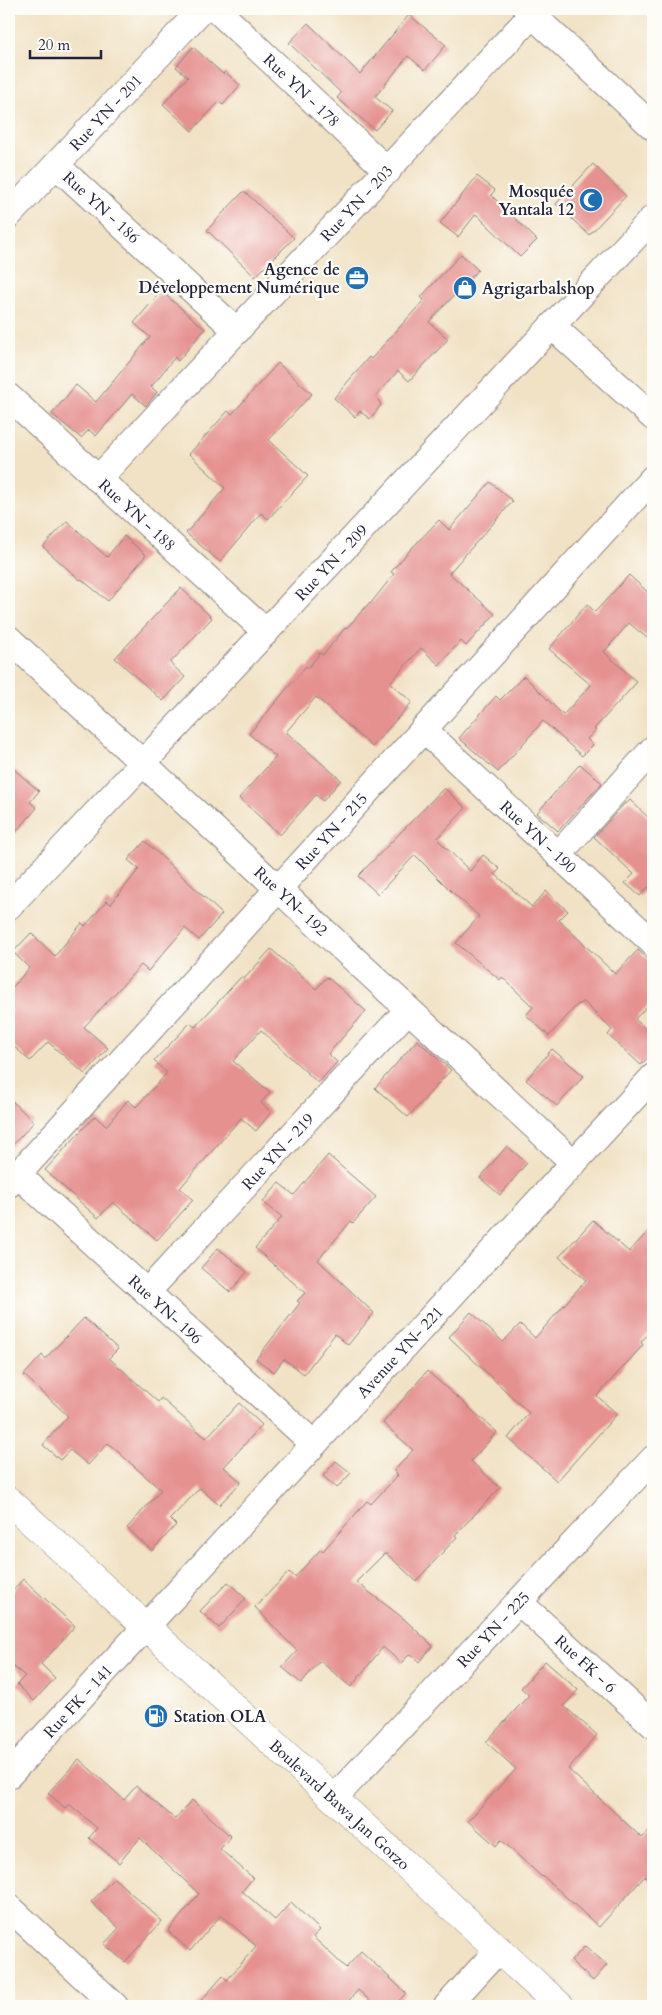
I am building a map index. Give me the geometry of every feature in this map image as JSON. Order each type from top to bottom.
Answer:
[{"type":"main road","name":"Boulevard Bawa Jan Gorzo","points":[[9,1501],[560,2006]]},
{"type":"street","name":"Rue YN - 201","points":[[9,215],[202,9]]},
{"type":"street","name":"Rue YN - 178","points":[[216,9],[388,171]]},
{"type":"street","name":"Rue YN - 203","points":[[98,479],[388,171],[529,12]]},
{"type":"street","points":[[529,12],[653,127]]},
{"type":"street","name":"Rue YN - 186","points":[[56,165],[237,331]]},
{"type":"street","name":"Rue YN - 209","points":[[9,906],[653,218]]},
{"type":"street","points":[[552,326],[653,417]]},
{"type":"street","name":"Rue YN - 188","points":[[9,397],[266,632]]},
{"type":"street","name":"Rue YN - 215","points":[[13,1179],[653,478]]},
{"type":"street","name":"Rue YN- 192","points":[[9,639],[574,1163]]},
{"type":"street","name":"Rue YN - 190","points":[[423,729],[653,944]]},
{"type":"street","points":[[558,855],[653,749]]},
{"type":"street","name":"Rue YN - 219","points":[[147,1292],[408,1010]]},
{"type":"street","name":"Avenue YN- 221","points":[[145,1626],[653,1077]]},
{"type":"street","name":"Rue YN- 196","points":[[13,1179],[147,1292],[314,1444]]},
{"type":"street","name":"Rue YN - 225","points":[[334,1798],[653,1459]]},
{"type":"street","name":"Rue FK - 6","points":[[519,1602],[653,1725]]},
{"type":"street","name":"Rue FK - 141","points":[[9,1775],[145,1626]]},
{"type":"street","points":[[9,1906],[114,2006]]},
{"type":"street","points":[[447,2006],[499,1949]]},
{"type":"building","points":[[409,15],[446,45],[425,70],[408,56],[375,97],[392,111],[375,130],[337,98],[341,93],[289,43],[308,23],[360,74]]},
{"type":"building","points":[[193,47],[223,74],[225,72],[240,85],[223,105],[219,102],[192,131],[163,104],[188,77],[176,67]]},
{"type":"building","name":"Mosquée Yantala 12","points":[[593,164],[626,196],[589,235],[556,204]]},
{"type":"building","points":[[477,176],[495,190],[491,195],[537,240],[520,257],[476,214],[458,237],[440,223]]},
{"type":"building","points":[[244,191],[294,238],[255,277],[207,230]]},
{"type":"building","points":[[461,254],[478,270],[429,322],[448,339],[409,381],[398,371],[376,396],[381,405],[370,419],[360,411],[355,417],[334,398],[369,357],[371,359],[424,300],[421,297]]},
{"type":"building","points":[[161,291],[205,329],[178,361],[175,357],[151,387],[157,392],[146,406],[132,394],[96,436],[89,430],[81,438],[52,414],[76,385],[96,402],[150,337],[134,323]]},
{"type":"building","points":[[278,363],[312,394],[269,440],[308,476],[268,519],[261,513],[220,562],[186,533],[225,488],[189,454],[228,411],[232,414]]},
{"type":"building","points":[[490,482],[513,501],[449,573],[495,614],[466,646],[461,641],[439,665],[421,648],[390,683],[412,702],[372,747],[316,697],[286,732],[341,780],[323,801],[316,795],[280,835],[239,798],[276,757],[249,734],[306,666],[308,668],[320,653],[323,655],[345,628],[371,603],[394,574],[391,572],[410,550],[439,520],[449,530]]},
{"type":"building","points":[[67,521],[107,557],[124,536],[146,555],[108,601],[80,580],[43,547]]},
{"type":"building","points":[[629,575],[653,597],[653,643],[629,623],[604,652],[637,682],[594,729],[596,730],[587,739],[593,745],[582,756],[543,721],[498,772],[459,738],[496,696],[500,700],[524,676],[563,715],[591,685],[549,649],[587,604],[595,612]]},
{"type":"building","points":[[181,588],[212,618],[170,663],[185,677],[163,701],[115,658]]},
{"type":"building","points":[[580,764],[602,783],[558,831],[537,813]]},
{"type":"building","points":[[9,765],[39,791],[30,802],[37,808],[9,840]]},
{"type":"building","points":[[444,788],[466,808],[437,839],[470,871],[483,855],[500,869],[495,874],[532,907],[546,891],[568,911],[559,920],[615,974],[638,950],[653,964],[653,1000],[635,1019],[653,1036],[653,1052],[641,1065],[608,1035],[612,1030],[583,1001],[549,1036],[526,1015],[533,1007],[502,977],[500,980],[456,943],[479,916],[415,855],[378,894],[358,876]]},
{"type":"building","points":[[630,800],[653,822],[653,891],[648,887],[640,896],[625,883],[634,874],[594,837]]},
{"type":"building","points":[[145,841],[222,914],[199,940],[185,928],[148,971],[141,965],[84,1027],[108,1048],[85,1074],[48,1042],[30,1061],[9,1042],[9,991],[29,968],[13,952],[31,933],[55,956],[82,923],[85,926],[107,901],[111,904],[139,869],[128,860]]},
{"type":"building","points":[[271,949],[316,989],[327,977],[366,1011],[328,1054],[337,1062],[318,1083],[261,1030],[233,1061],[270,1092],[261,1103],[271,1112],[256,1131],[241,1118],[180,1188],[193,1200],[157,1240],[113,1202],[98,1218],[45,1170],[95,1116],[106,1126],[128,1100],[136,1107],[167,1073],[154,1061],[190,1023],[195,1027],[241,977],[244,979]]},
{"type":"building","points":[[417,1040],[451,1070],[408,1117],[375,1088]]},
{"type":"building","points":[[552,1049],[584,1076],[557,1106],[526,1080]]},
{"type":"building","points":[[9,1098],[34,1122],[9,1149]]},
{"type":"building","points":[[507,1146],[527,1163],[500,1195],[480,1178]]},
{"type":"building","points":[[328,1155],[376,1197],[353,1223],[351,1221],[318,1260],[374,1313],[348,1345],[335,1334],[304,1374],[284,1359],[274,1372],[256,1359],[300,1303],[297,1301],[305,1293],[255,1248],[282,1217],[263,1202],[279,1183],[294,1195]]},
{"type":"building","points":[[593,1220],[629,1252],[653,1226],[653,1328],[641,1342],[643,1345],[597,1396],[617,1414],[557,1481],[508,1438],[529,1413],[449,1337],[471,1312],[503,1342],[520,1324],[535,1338],[586,1280],[559,1257]]},
{"type":"building","points":[[218,1248],[247,1272],[230,1292],[201,1268]]},
{"type":"building","points":[[84,1318],[118,1349],[109,1358],[158,1402],[161,1398],[206,1438],[239,1403],[262,1425],[224,1467],[241,1482],[219,1505],[200,1488],[170,1519],[176,1525],[152,1551],[127,1528],[161,1490],[108,1443],[88,1465],[70,1450],[60,1460],[43,1445],[68,1416],[24,1375],[42,1355],[45,1359]]},
{"type":"building","points":[[427,1371],[497,1432],[471,1461],[500,1488],[455,1535],[457,1537],[416,1581],[387,1554],[384,1554],[356,1582],[403,1618],[433,1646],[419,1662],[410,1654],[401,1663],[383,1647],[351,1687],[320,1661],[301,1683],[282,1667],[297,1651],[255,1607],[289,1572],[295,1577],[321,1549],[323,1551],[367,1501],[371,1504],[398,1475],[394,1471],[413,1450],[383,1423]]},
{"type":"building","points":[[336,1461],[351,1473],[337,1488],[323,1476]]},
{"type":"building","points":[[23,1579],[75,1626],[41,1664],[55,1678],[34,1701],[17,1684],[25,1676],[9,1663],[9,1595]]},
{"type":"building","points":[[228,1582],[246,1599],[219,1628],[200,1611]]},
{"type":"building","points":[[545,1661],[578,1690],[564,1706],[597,1735],[568,1769],[642,1838],[653,1826],[653,1884],[645,1876],[599,1927],[501,1840],[496,1846],[468,1821],[516,1769],[486,1742],[529,1695],[521,1688]]},
{"type":"building","points":[[79,1759],[124,1800],[136,1786],[175,1819],[192,1800],[231,1837],[220,1849],[253,1878],[242,1891],[275,1920],[291,1902],[320,1930],[313,1937],[346,1968],[361,1951],[406,1993],[394,2006],[376,2006],[358,1990],[344,2006],[196,2006],[223,1976],[227,1980],[256,1946],[221,1915],[190,1951],[168,1931],[199,1894],[140,1838],[119,1863],[89,1838],[97,1828],[69,1804],[65,1808],[48,1793]]},
{"type":"building","points":[[114,1878],[162,1921],[125,1962],[104,1944],[119,1928],[91,1902]]},
{"type":"building","points":[[585,1946],[607,1965],[593,1981],[571,1961]]},
{"type":"place","name":"Mosquée Yantala 12","points":[[591,200]]},
{"type":"place","name":"Agence de Développement Numérique","points":[[357,278]]},
{"type":"place","name":"Agrigarbalshop","points":[[465,288]]},
{"type":"place","name":"Station OLA","points":[[156,1716]]}]
